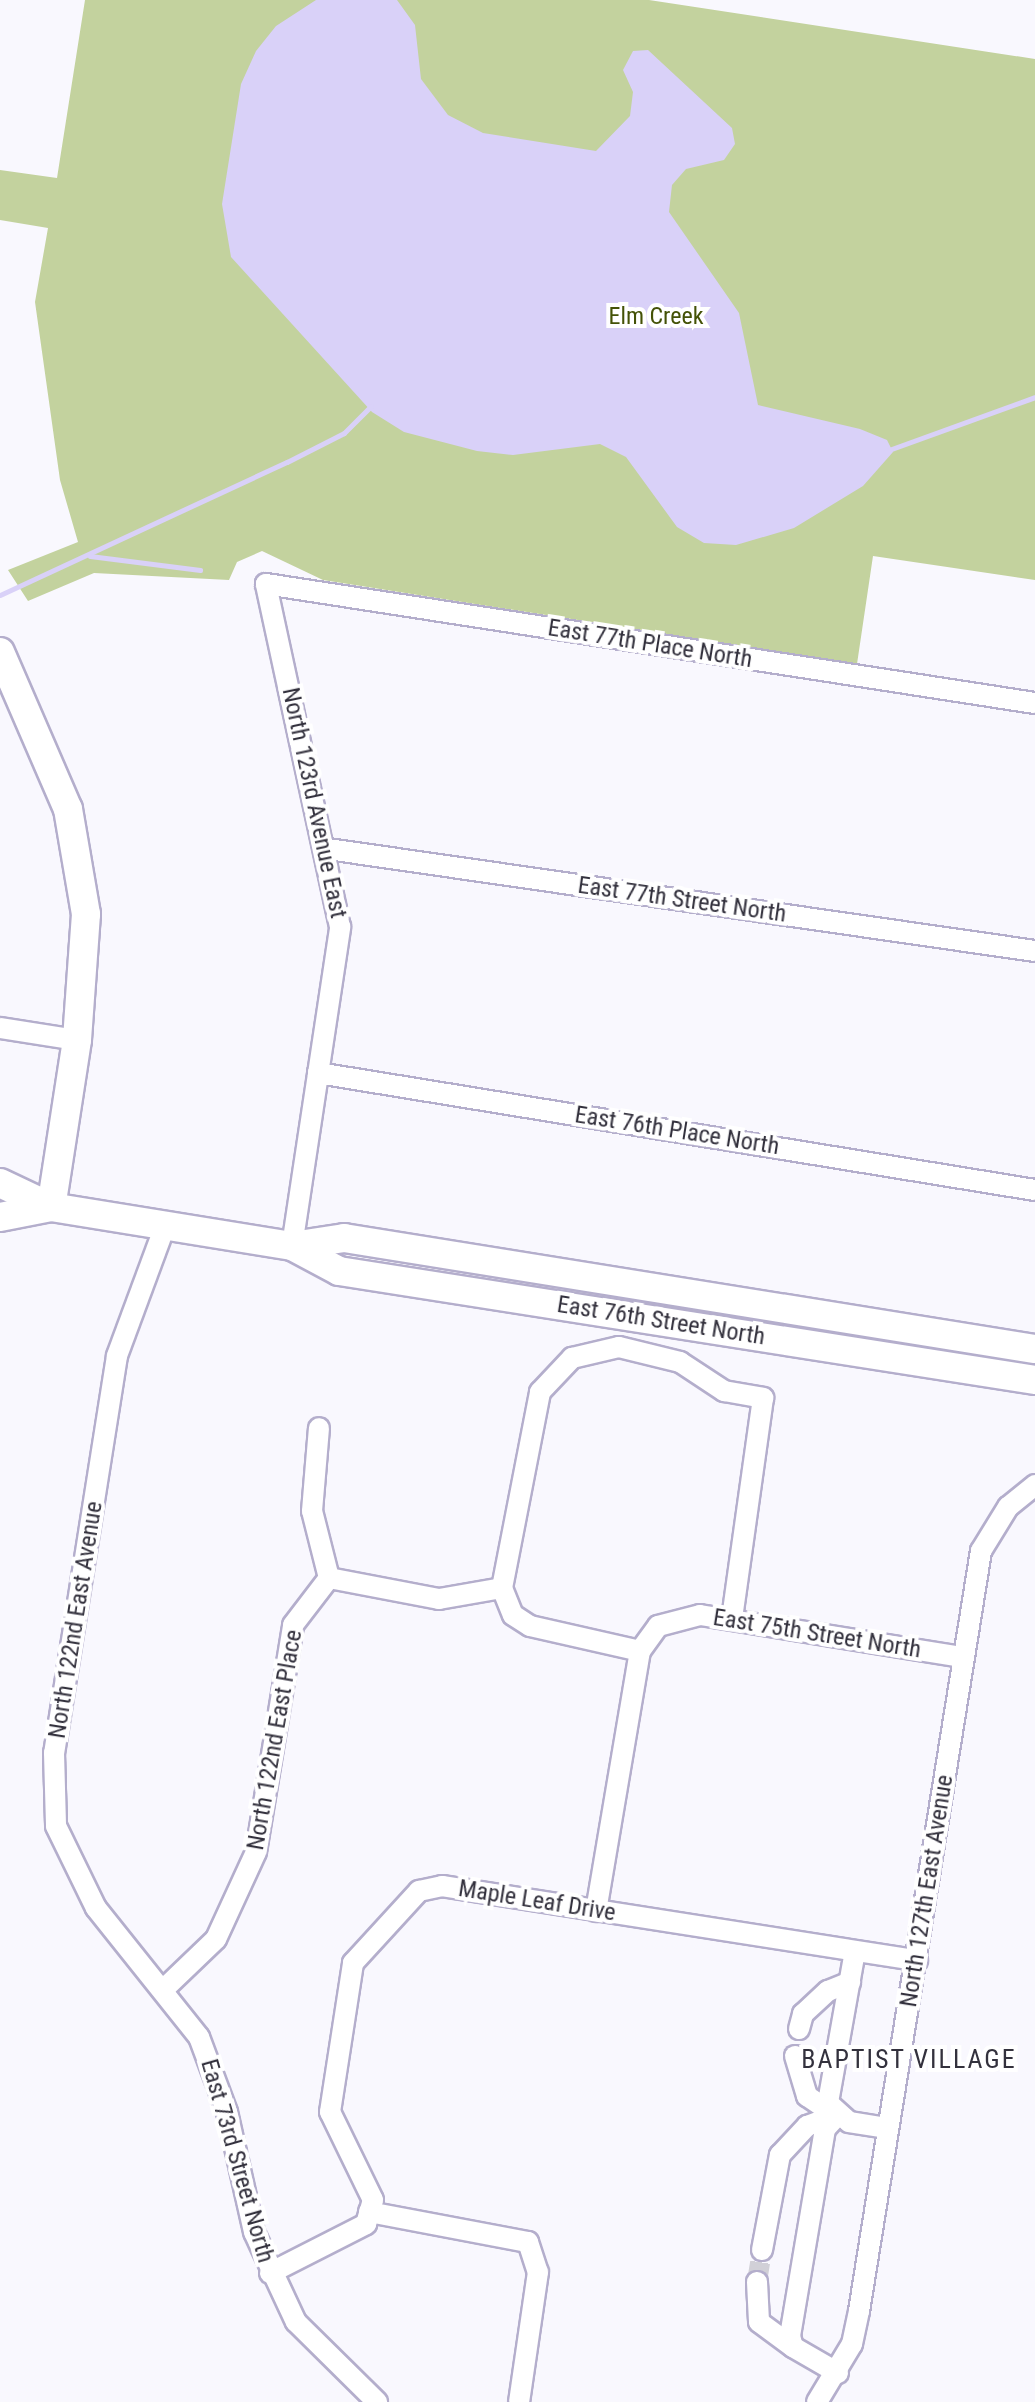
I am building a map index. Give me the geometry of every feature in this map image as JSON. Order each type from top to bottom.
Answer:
[{"type":"main road","points":[[0,652],[50,760],[79,858],[86,956],[77,1040],[51,1207]]},
{"type":"main road","name":"East 76th Street North","points":[[0,1183],[51,1207],[165,1226],[292,1246],[344,1238],[1035,1349]]},
{"type":"main road","name":"East 76th Street North","points":[[0,1217],[51,1207]]},
{"type":"main road","name":"East 76th Street North","points":[[292,1246],[339,1271],[1035,1380]]},
{"type":"street","name":"East 77th Place North","points":[[266,584],[1035,703]]},
{"type":"street","name":"North 123rd Avenue East","points":[[266,584],[328,849],[340,927],[292,1246]]},
{"type":"street","name":"East 77th Street North","points":[[328,849],[1035,951]]},
{"type":"street","points":[[0,1028],[77,1040]]},
{"type":"street","name":"East 76th Place North","points":[[318,1073],[1035,1190]]},
{"type":"street","name":"North 122nd East Avenue","points":[[165,1226],[117,1356],[53,1778],[56,1826],[74,1876],[166,1987]]},
{"type":"street","points":[[596,1911],[640,1651],[530,1626],[513,1615],[502,1588],[530,1417],[556,1370],[589,1349],[619,1347],[680,1362],[724,1391],[763,1398],[732,1619]]},
{"type":"street","points":[[319,1428],[312,1511],[329,1578],[439,1599],[502,1588]]},
{"type":"street","name":"North 127th East Avenue","points":[[817,2402],[838,2373],[859,2311],[963,1657],[990,1529],[1035,1485]]},
{"type":"street","name":"North 122nd East Place","points":[[166,1987],[216,1939],[239,1900],[256,1852],[293,1625],[329,1578]]},
{"type":"street","name":"East 75th Street North","points":[[640,1651],[658,1626],[680,1617],[732,1619],[963,1657]]},
{"type":"street","name":"Maple Leaf Drive","points":[[369,2212],[373,2200],[330,2112],[353,1963],[368,1942],[433,1885],[917,1960]]},
{"type":"street","points":[[836,2116],[828,2103],[855,1951]]},
{"type":"street","points":[[799,2029],[803,2014],[850,1982]]},
{"type":"street","name":"East 73rd Street North","points":[[166,1987],[215,2072],[242,2192],[270,2273],[296,2322],[377,2402]]},
{"type":"street","points":[[795,2056],[807,2096],[836,2116],[888,2128]]},
{"type":"street","points":[[762,2250],[780,2155],[807,2126],[836,2116]]},
{"type":"street","points":[[793,2347],[825,2129],[836,2116]]},
{"type":"street","points":[[270,2273],[366,2224],[369,2212],[528,2242],[538,2272],[519,2402]]},
{"type":"street","points":[[757,2282],[759,2322],[793,2347],[838,2373]]},
{"type":"green space","name":"Elm Creek","points":[[85,0],[649,0],[1035,59],[1035,580],[873,556],[857,664],[323,580],[262,551],[237,562],[229,580],[94,573],[28,601],[8,570],[78,542],[60,480],[35,302],[48,228],[0,220],[0,170],[57,178]]},
{"type":"shaded area","points":[[316,0],[397,0],[415,25],[421,79],[448,115],[483,133],[596,151],[630,116],[633,92],[623,70],[633,51],[648,50],[732,128],[735,144],[724,160],[686,169],[672,185],[669,212],[739,313],[758,405],[860,429],[887,440],[893,452],[863,486],[794,528],[736,545],[704,543],[677,527],[626,457],[600,444],[513,455],[477,451],[404,432],[372,412],[231,257],[222,204],[241,84],[256,51],[276,26]]},
{"type":"waterway","points":[[886,451],[1035,397]]},
{"type":"waterway","points":[[0,595],[344,433],[371,406]]},
{"type":"waterway","points":[[90,556],[200,570]]},
{"type":"tunnel","points":[[757,2282],[762,2250]]},
{"type":"district","name":"BAPTIST VILLAGE","points":[[909,2060]]}]
